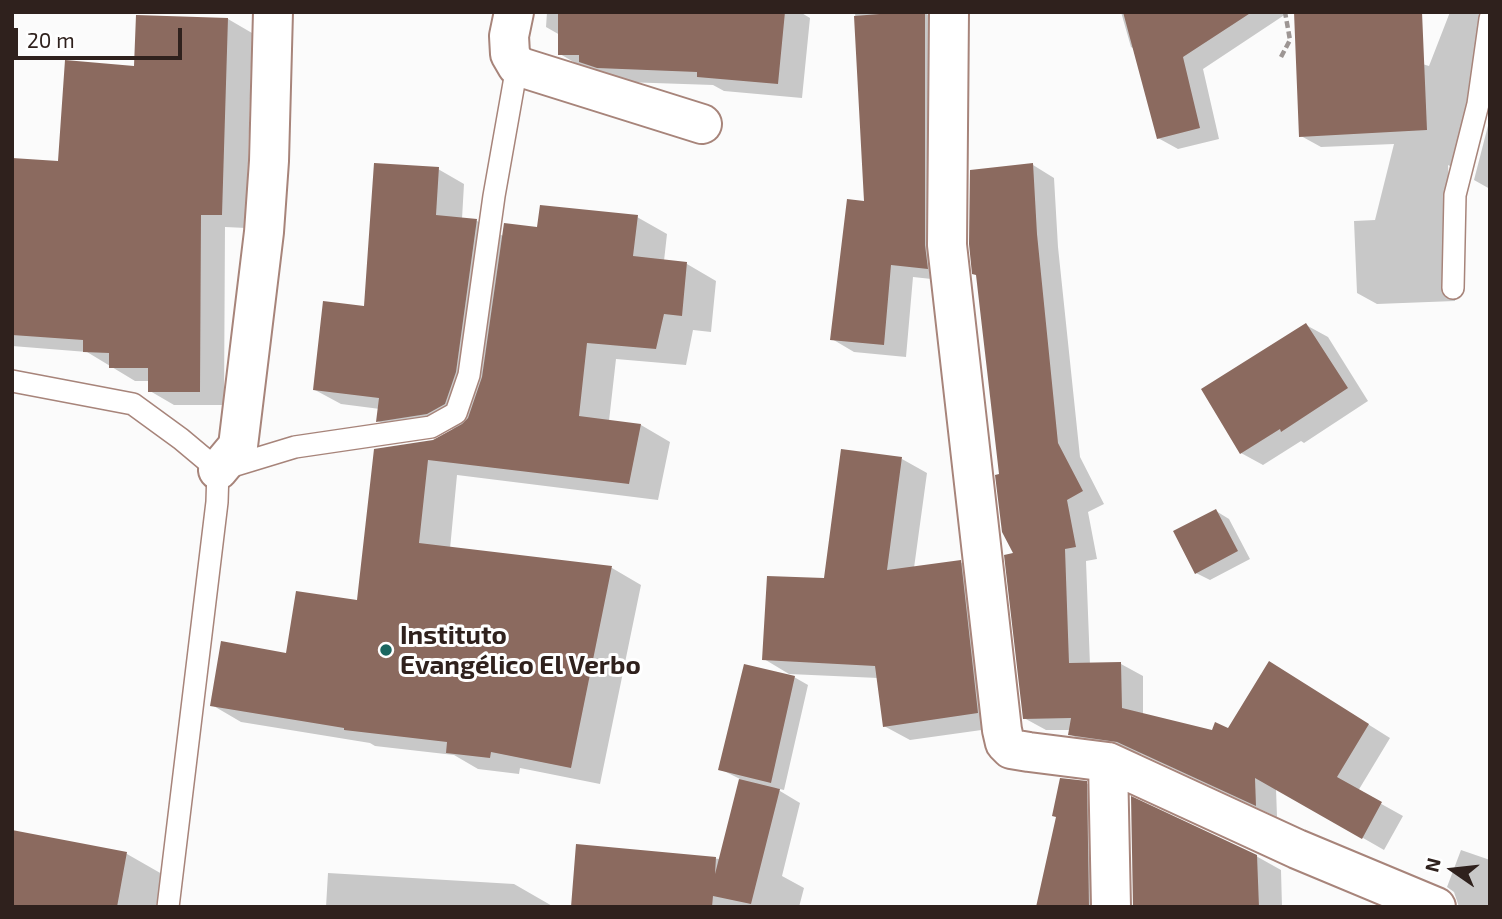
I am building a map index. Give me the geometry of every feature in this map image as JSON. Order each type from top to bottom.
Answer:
[{"type":"street","points":[[218,470],[238,446],[242,419],[264,232],[273,12]]},
{"type":"street","points":[[514,12],[509,36],[510,54],[517,66],[702,124]]},
{"type":"street","points":[[949,12],[947,245],[1005,743],[1012,749],[1108,762],[1297,849],[1436,907]]},
{"type":"street","points":[[1108,762],[1111,907]]},
{"type":"lane","points":[[1453,288],[1455,195],[1484,106],[1490,19]]},
{"type":"lane","points":[[218,470],[295,447],[431,427],[456,413],[468,375],[494,196],[517,66]]},
{"type":"lane","points":[[12,381],[133,404],[218,470]]},
{"type":"lane","points":[[168,907],[218,502],[218,470]]},
{"type":"path","points":[[1281,57],[1290,40],[1285,12]]},
{"type":"building","points":[[558,12],[785,12],[778,84],[697,77],[697,72],[597,68],[579,62],[579,55],[558,55]]},
{"type":"building","points":[[925,12],[925,245],[928,269],[891,265],[884,345],[830,340],[847,199],[864,201],[854,16]]},
{"type":"building","points":[[1123,12],[1252,12],[1183,57],[1200,128],[1157,139]]},
{"type":"building","points":[[1294,12],[1422,12],[1427,130],[1299,137]]},
{"type":"building","points":[[136,15],[228,18],[222,215],[201,215],[200,392],[148,392],[148,368],[109,368],[109,353],[83,352],[83,340],[12,335],[12,158],[58,161],[65,60],[134,66]]},
{"type":"building","points":[[374,163],[439,167],[436,215],[477,219],[456,372],[445,404],[427,414],[376,422],[379,398],[313,390],[323,301],[364,306]]},
{"type":"building","points":[[1033,163],[1037,234],[1058,443],[1083,491],[1067,500],[1076,547],[1065,549],[1069,663],[1121,662],[1122,708],[1212,730],[1215,722],[1228,728],[1269,661],[1369,724],[1337,777],[1382,802],[1362,839],[1255,778],[1256,806],[1117,742],[1068,735],[1071,718],[1023,719],[1004,555],[1013,553],[1002,532],[995,475],[999,474],[976,275],[972,274],[969,244],[970,170]]},
{"type":"building","points":[[540,205],[638,215],[633,256],[687,262],[682,316],[664,314],[656,349],[587,343],[579,416],[641,424],[629,484],[428,460],[419,543],[612,566],[571,768],[491,752],[490,758],[446,753],[447,742],[344,730],[210,706],[221,641],[286,653],[296,591],[357,600],[374,449],[433,440],[468,418],[482,377],[504,223],[537,227]]},
{"type":"building","points":[[1306,323],[1348,388],[1281,432],[1280,429],[1240,454],[1201,389]]},
{"type":"building","points":[[841,449],[902,457],[887,570],[961,560],[978,713],[883,727],[875,666],[762,660],[767,576],[824,578]]},
{"type":"building","points":[[1216,509],[1238,551],[1195,574],[1173,531]]},
{"type":"building","points":[[744,664],[795,676],[771,783],[718,770]]},
{"type":"building","points":[[1060,778],[1087,781],[1089,907],[1036,907],[1056,817],[1052,816]]},
{"type":"building","points":[[739,779],[780,789],[751,904],[713,896],[712,907],[571,907],[576,844],[716,857],[715,874]]},
{"type":"building","points":[[1131,796],[1257,855],[1259,907],[1133,907]]},
{"type":"building","points":[[12,830],[127,852],[117,907],[12,907]]},
{"type":"place","name":"Instituto Evangélico El Verbo","points":[[386,650]]}]
